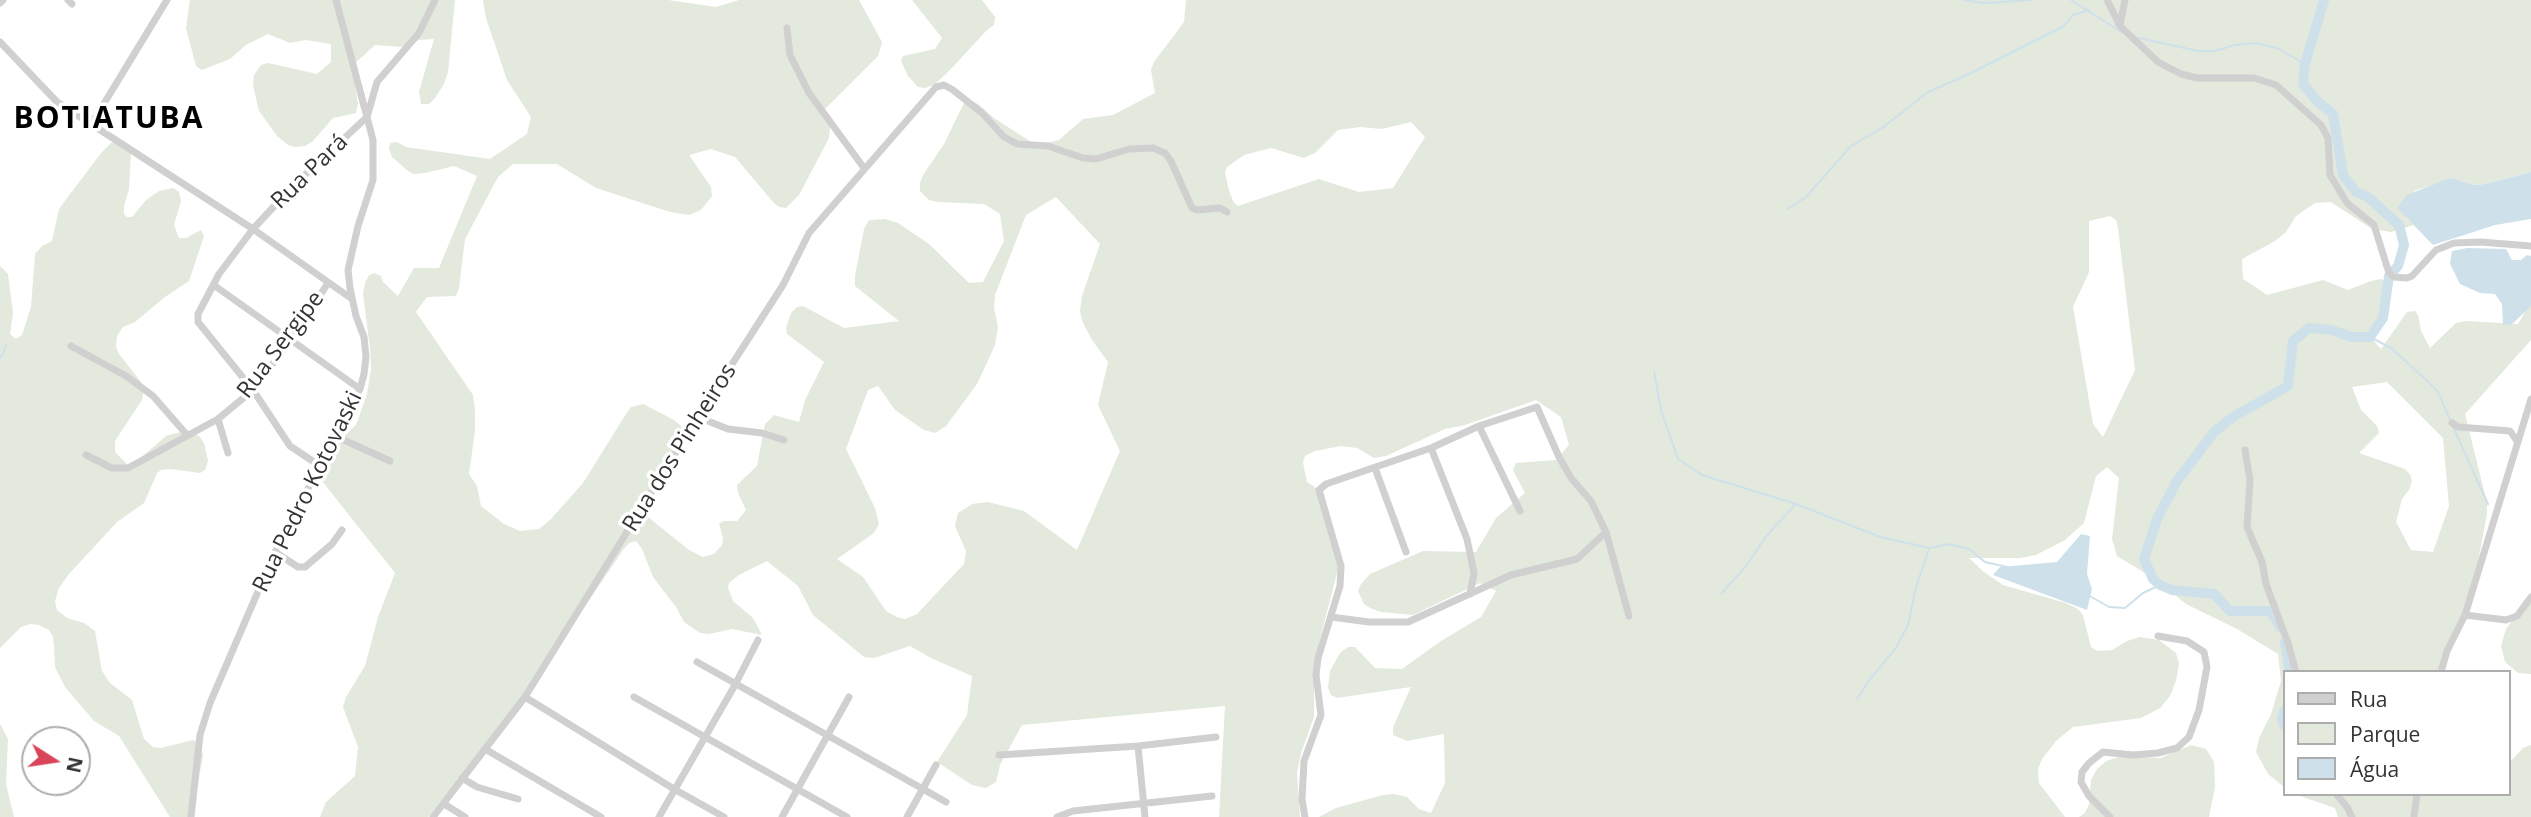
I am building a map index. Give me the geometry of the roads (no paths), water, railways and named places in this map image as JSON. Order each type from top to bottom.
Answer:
[{"type":"street","points":[[91,125],[167,0]]},
{"type":"street","name":"Rua Pedro Kotovaski","points":[[191,817],[200,735],[210,703],[275,552],[360,389],[366,357],[348,270],[358,226],[373,180],[373,140],[336,0]]},
{"type":"street","points":[[367,117],[377,82],[419,33],[435,0]]},
{"type":"street","points":[[2107,0],[2120,26],[2158,62],[2181,74],[2197,78],[2254,78],[2277,85],[2290,94],[2324,129],[2328,138],[2330,175],[2347,203],[2374,225],[2389,273],[2394,277],[2412,276],[2435,250],[2454,243],[2531,246]]},
{"type":"street","points":[[2120,26],[2125,0]]},
{"type":"street","points":[[787,29],[790,55],[809,93],[864,168]]},
{"type":"street","points":[[0,42],[57,102],[253,229],[352,299]]},
{"type":"street","name":"Rua dos Pinheiros","points":[[433,817],[525,697],[783,285],[796,254],[809,233],[936,87],[944,85],[953,90],[982,113],[1004,137],[1017,144],[1048,146],[1083,158],[1096,159],[1129,149],[1153,148],[1166,153],[1192,208],[1197,211],[1220,208],[1227,212]]},
{"type":"street","name":"Rua Pará","points":[[253,390],[198,322],[198,314],[219,274],[253,229],[317,163],[367,117]]},
{"type":"street","name":"Rua Sergipe","points":[[86,455],[111,468],[128,468],[218,419],[253,390],[290,341],[328,282]]},
{"type":"street","points":[[215,286],[360,389]]},
{"type":"street","points":[[71,346],[126,376],[153,396],[187,435]]},
{"type":"street","points":[[253,390],[290,446],[320,466]]},
{"type":"street","points":[[2442,670],[2447,651],[2465,615],[2531,399]]},
{"type":"street","points":[[1305,817],[1302,799],[1304,761],[1321,715],[1316,675],[1318,658],[1340,586],[1341,566],[1319,490],[1326,484],[1431,448],[1479,426],[1537,407],[1559,457],[1571,478],[1591,501],[1606,532],[1629,616]]},
{"type":"street","points":[[698,417],[728,429],[762,433],[784,440]]},
{"type":"street","points":[[218,419],[228,453]]},
{"type":"street","points":[[2452,422],[2458,427],[2510,431],[2517,441]]},
{"type":"street","points":[[1479,426],[1520,511]]},
{"type":"street","points":[[335,436],[390,461]]},
{"type":"street","points":[[1431,448],[1467,539],[1474,573],[1470,594]]},
{"type":"street","points":[[2245,450],[2250,480],[2247,527],[2262,562],[2266,584],[2295,670]]},
{"type":"street","points":[[1375,468],[1406,552]]},
{"type":"street","points":[[275,552],[298,567],[305,567],[332,544],[342,530]]},
{"type":"street","points":[[1331,617],[1370,622],[1408,622],[1511,575],[1577,559],[1606,532]]},
{"type":"street","points":[[2465,615],[2506,620],[2517,617],[2531,597]]},
{"type":"street","points":[[2110,817],[2089,796],[2081,782],[2082,772],[2089,763],[2103,752],[2133,755],[2177,748],[2189,737],[2200,710],[2207,667],[2204,652],[2187,641],[2158,636]]},
{"type":"street","points":[[659,817],[758,640]]},
{"type":"street","points":[[697,662],[946,802]]},
{"type":"street","points":[[634,696],[847,817]]},
{"type":"street","points":[[525,697],[724,817]]},
{"type":"street","points":[[782,817],[849,697]]},
{"type":"street","points":[[999,755],[1138,746],[1216,737]]},
{"type":"street","points":[[1138,746],[1145,817]]},
{"type":"street","points":[[485,749],[601,817]]},
{"type":"street","points":[[906,817],[936,765]]},
{"type":"street","points":[[462,778],[477,787],[518,799]]},
{"type":"street","points":[[1057,817],[1073,811],[1212,796]]},
{"type":"street","points":[[2338,796],[2351,817]]},
{"type":"street","points":[[2414,817],[2417,796]]},
{"type":"street","points":[[444,804],[465,817]]},
{"type":"water","points":[[2531,172],[2531,219],[2495,225],[2433,245],[2397,208],[2407,195],[2444,180],[2452,178],[2474,185],[2485,184]]},
{"type":"water","points":[[2467,248],[2506,249],[2512,260],[2531,256],[2531,306],[2511,325],[2503,324],[2502,304],[2495,294],[2480,293],[2460,284],[2450,264],[2452,251]]},
{"type":"water","points":[[2081,534],[2090,536],[2087,574],[2092,589],[2087,610],[1993,575],[2000,567],[2057,562]]},
{"type":"waterway","points":[[1964,0],[1985,3],[2032,0]]},
{"type":"waterway","points":[[2071,0],[2123,33]]},
{"type":"waterway","points":[[2280,627],[2271,611],[2230,611],[2214,594],[2172,590],[2160,585],[2153,579],[2144,559],[2157,519],[2177,481],[2214,432],[2233,417],[2288,386],[2293,341],[2309,328],[2331,330],[2352,337],[2370,337],[2383,318],[2389,276],[2398,266],[2404,245],[2399,225],[2368,197],[2356,192],[2343,175],[2333,114],[2317,101],[2303,84],[2305,64],[2324,0]]},
{"type":"waterway","points":[[1788,209],[1806,197],[1851,146],[1882,128],[1928,92],[2064,26],[2073,15],[2089,10]]},
{"type":"waterway","points":[[2139,38],[2198,51],[2215,51],[2256,43],[2277,48],[2305,64]]},
{"type":"waterway","points":[[2370,337],[2391,348],[2438,392],[2450,420]]},
{"type":"waterway","points":[[0,357],[6,345]]},
{"type":"waterway","points":[[1654,371],[1661,410],[1678,459],[1702,475],[1796,504],[1880,537],[1930,548],[1949,544],[1969,549],[1985,562],[2007,567]]},
{"type":"waterway","points":[[2454,429],[2488,504]]},
{"type":"waterway","points":[[1721,594],[1746,566],[1767,535],[1796,504]]},
{"type":"waterway","points":[[1857,699],[1896,648],[1908,625],[1916,587],[1929,549]]},
{"type":"waterway","points":[[2088,595],[2109,607],[2125,608],[2143,593],[2160,585]]},
{"type":"waterway","points":[[2285,642],[2290,670]]},
{"type":"district","name":"BOTIATUBA","points":[[109,119]]}]
